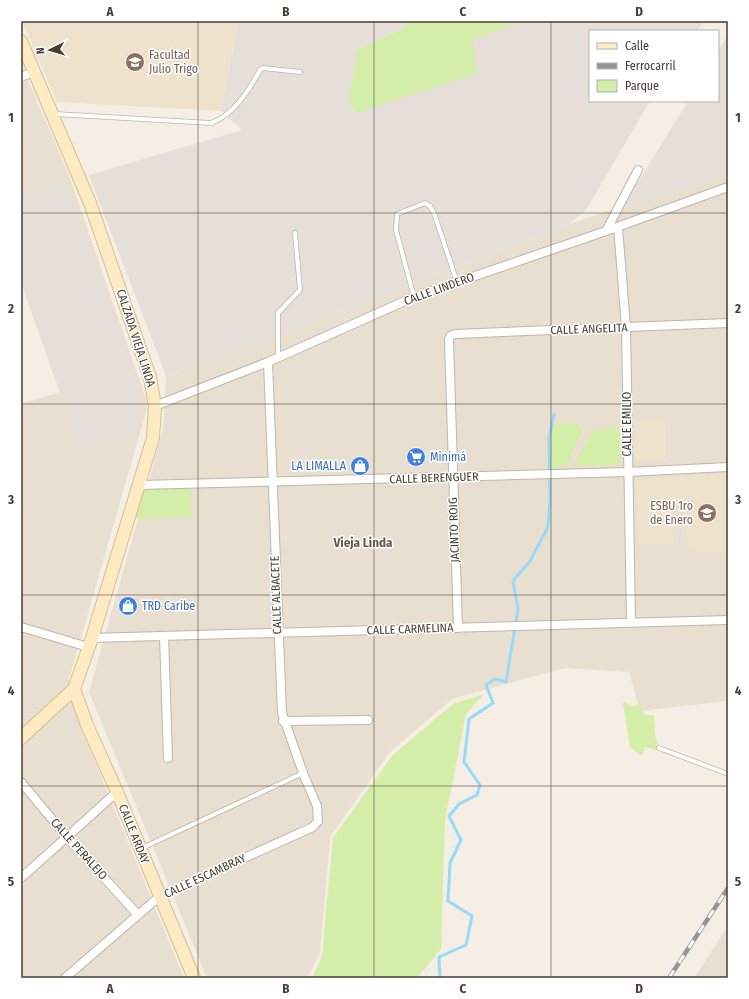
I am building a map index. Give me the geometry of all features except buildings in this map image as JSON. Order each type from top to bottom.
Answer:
[{"type":"street","name":"CALZADA VIEJA LINDA","points":[[21,41],[90,203],[150,378],[155,406],[153,438],[140,485],[74,689]]},
{"type":"street","points":[[21,77],[35,71]]},
{"type":"street","points":[[606,231],[638,170]]},
{"type":"street","name":"CALLE LINDERO","points":[[155,406],[278,358],[414,297],[618,227],[728,186]]},
{"type":"street","name":"CALLE EMILIO","points":[[618,227],[626,327],[631,622]]},
{"type":"street","name":"CALLE ANGELITA","points":[[450,336],[455,334],[728,323]]},
{"type":"street","name":"JACINTO ROIG","points":[[450,336],[452,477],[458,628]]},
{"type":"street","name":"CALLE ALBACETE","points":[[268,362],[277,634],[283,721],[317,806],[319,815],[318,821]]},
{"type":"street","name":"CALLE BERENGUER","points":[[140,485],[273,483],[628,472],[728,467]]},
{"type":"street","name":"CALLE CARMELINA","points":[[21,627],[90,643],[164,636],[277,634],[728,620]]},
{"type":"street","points":[[164,636],[168,758]]},
{"type":"street","points":[[21,738],[74,689]]},
{"type":"street","name":"CALLE ARDAY","points":[[74,689],[87,726],[117,792],[194,978]]},
{"type":"street","points":[[283,721],[368,720]]},
{"type":"street","name":"CALLE PERALEJO","points":[[21,782],[66,836],[138,915]]},
{"type":"street","points":[[21,878],[66,836],[117,792]]},
{"type":"street","name":"CALLE ESCAMBRAY","points":[[65,978],[160,896],[313,827],[318,821]]},
{"type":"lane","points":[[52,114],[211,123],[226,115],[237,104],[246,93],[260,70],[263,68],[300,72]]},
{"type":"lane","points":[[414,297],[396,230],[397,214],[425,204],[430,206],[434,213],[456,282]]},
{"type":"lane","points":[[278,358],[278,313],[300,290],[295,233]]},
{"type":"lane","points":[[659,748],[728,774]]},
{"type":"lane","points":[[140,849],[303,773]]},
{"type":"shaded area","name":"Facultad Julio Trigo","points":[[22,21],[238,21],[221,111],[57,102]]},
{"type":"shaded area","points":[[238,21],[405,21],[404,28],[358,49],[471,40],[521,21],[704,21],[698,30],[589,30],[589,102],[649,102],[586,210],[569,224],[166,376],[89,175],[242,130],[221,111]]},
{"type":"shaded area","points":[[728,35],[728,172],[622,208],[687,102],[719,102],[719,49]]},
{"type":"shaded area","points":[[21,64],[69,175],[148,405],[69,679],[79,723],[184,978],[21,978],[21,404],[60,392],[21,282]]},
{"type":"shaded area","points":[[728,171],[728,701],[640,711],[629,672],[564,668],[452,699],[390,752],[330,837],[320,953],[307,978],[207,978],[89,692],[163,430],[166,376],[569,224]]},
{"type":"shaded area","points":[[66,183],[138,381],[138,428],[79,447],[21,282],[21,197]]},
{"type":"shaded area","points":[[665,420],[666,462],[636,462],[635,422]]},
{"type":"shaded area","points":[[728,473],[728,553],[688,550],[685,500],[672,501],[673,544],[639,545],[636,479]]},
{"type":"shaded area","points":[[728,926],[728,978],[694,978]]},
{"type":"green space","points":[[405,21],[521,21],[472,40],[477,74],[355,113],[349,98],[358,49],[404,28]]},
{"type":"green space","points":[[575,423],[580,426],[582,431],[566,467],[551,468],[549,445],[553,428],[556,424]]},
{"type":"green space","points":[[618,426],[621,458],[617,465],[573,466],[592,431]]},
{"type":"green space","points":[[191,488],[192,517],[134,519],[141,490]]},
{"type":"green space","points":[[484,694],[466,714],[445,820],[441,949],[417,978],[312,978],[322,956],[333,838],[392,756],[453,704]]},
{"type":"green space","points":[[625,702],[632,707],[640,704],[644,715],[654,715],[655,734],[658,747],[656,750],[645,747],[642,756],[630,747],[623,703]]},
{"type":"waterway","points":[[440,978],[439,957],[466,945],[472,916],[448,901],[450,863],[461,840],[449,816],[459,804],[477,795],[480,785],[464,762],[469,719],[493,703],[486,685],[495,679],[506,682],[518,609],[513,581],[530,561],[548,527],[550,500],[549,439],[554,414]]},
{"type":"railway","points":[[669,978],[728,888]]},
{"type":"place","name":"Facultad Julio Trigo","points":[[135,62]]},
{"type":"place","name":"Minimá","points":[[416,457]]},
{"type":"place","name":"LA LIMALLA","points":[[360,466]]},
{"type":"place","name":"ESBU 1ro de Enero","points":[[707,513]]},
{"type":"place","name":"TRD Caribe","points":[[128,606]]},
{"type":"district","name":"Vieja Linda","points":[[363,542]]}]
